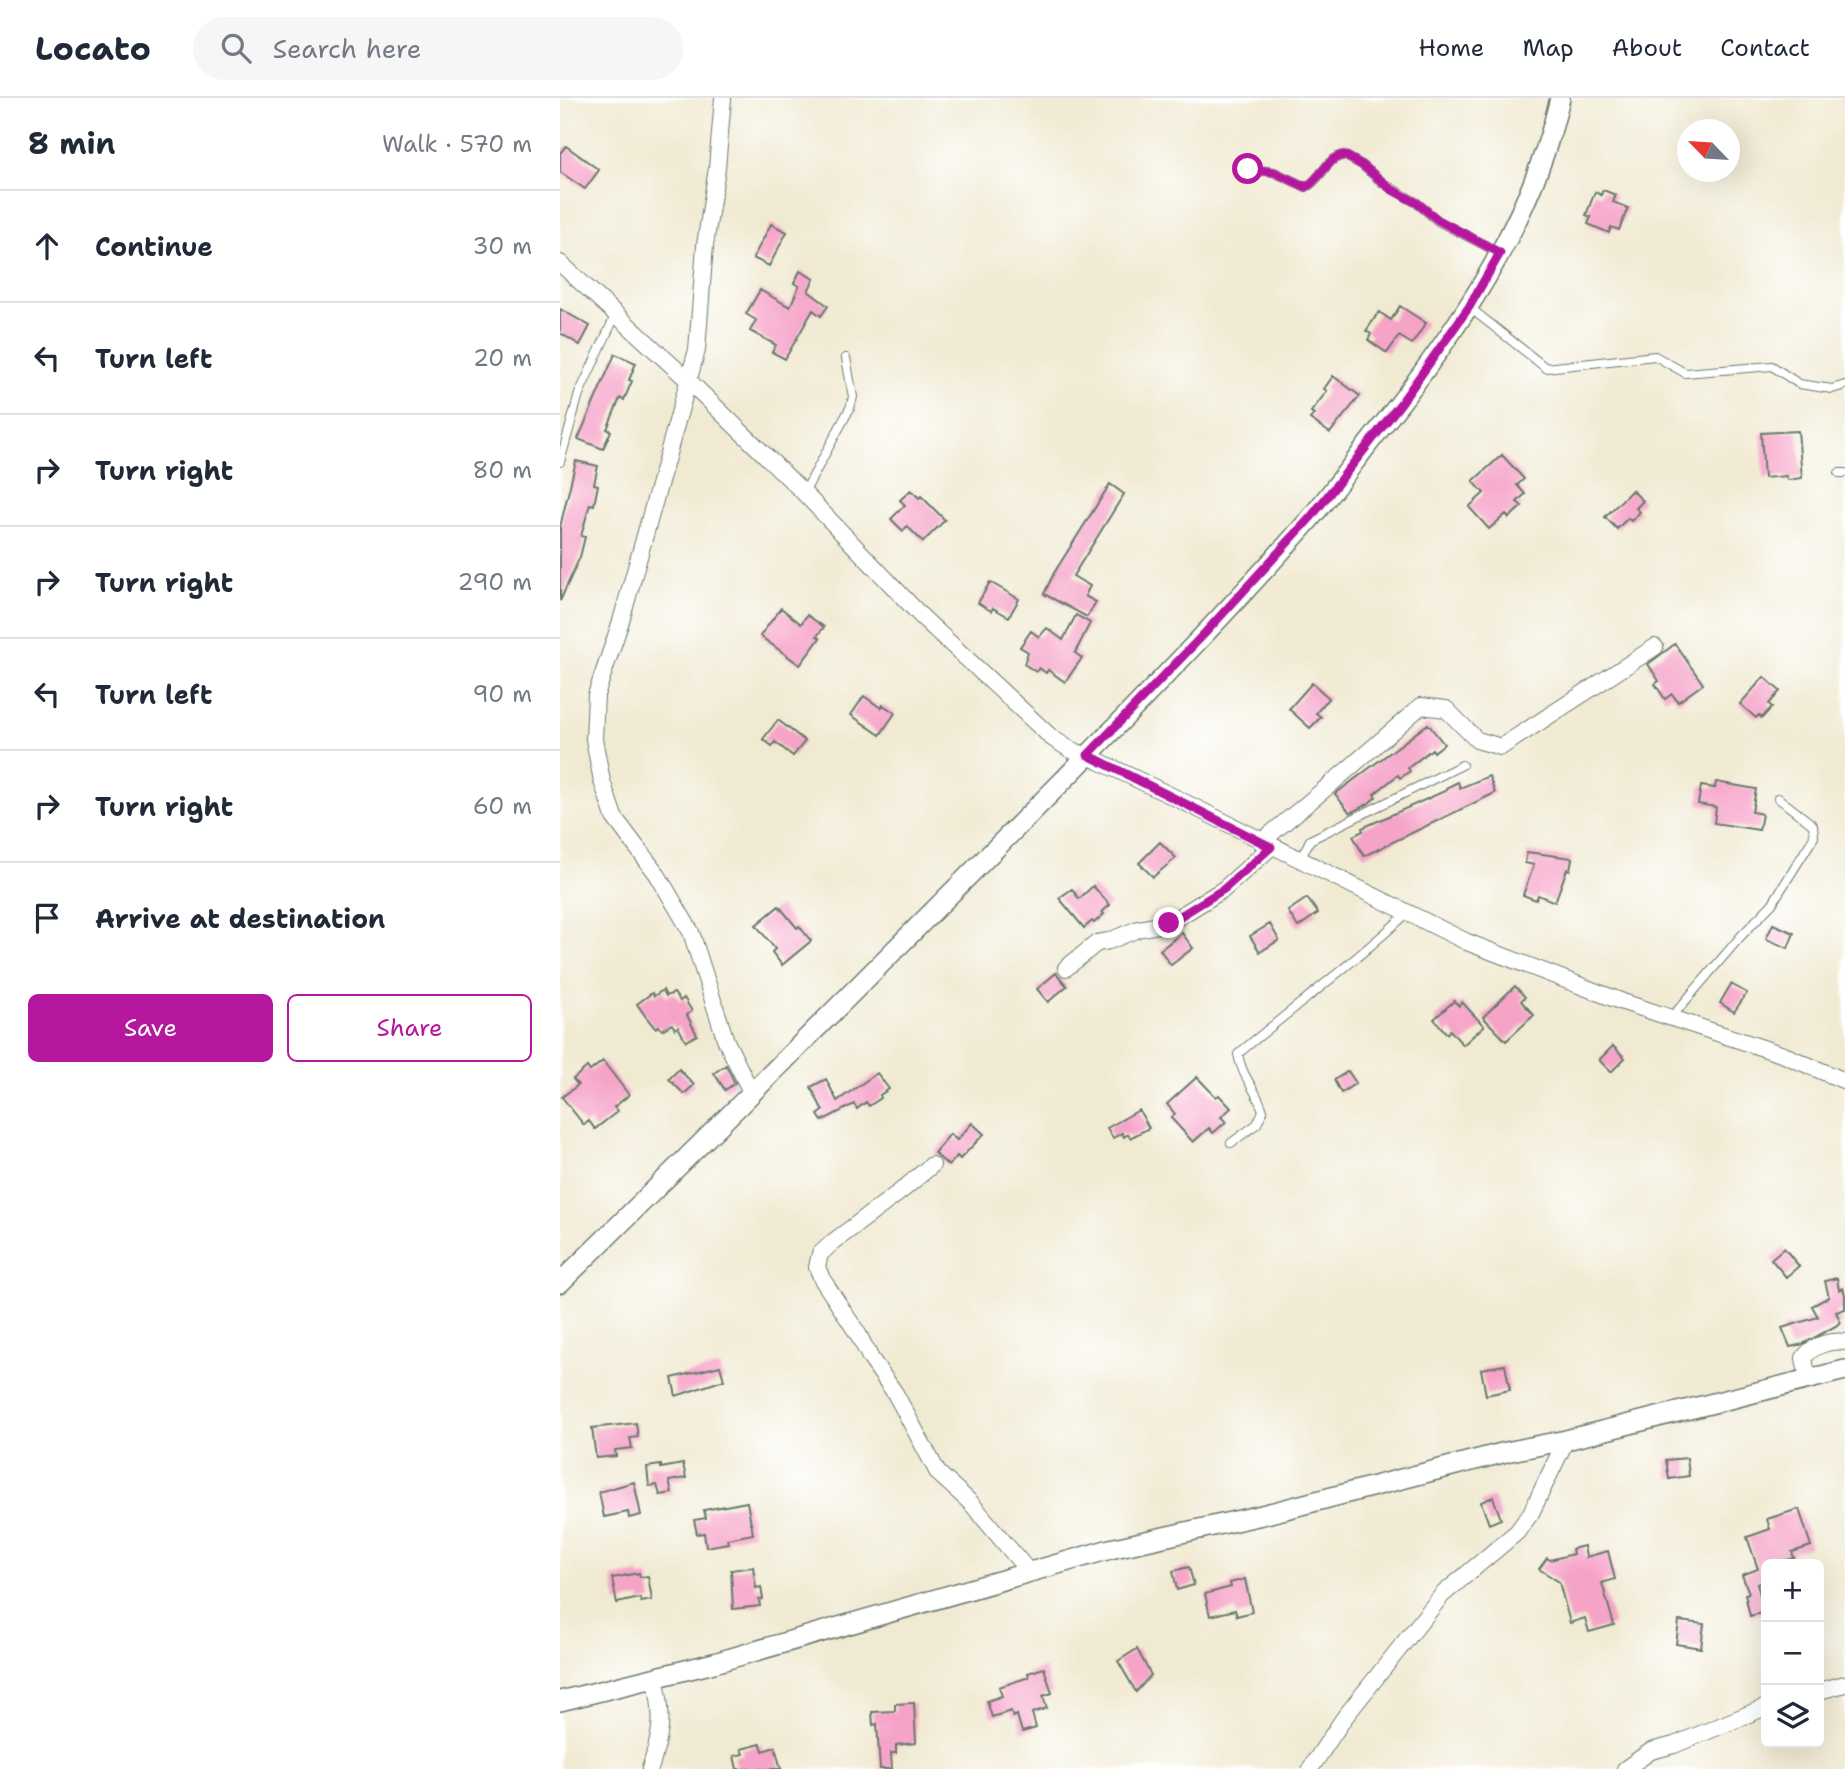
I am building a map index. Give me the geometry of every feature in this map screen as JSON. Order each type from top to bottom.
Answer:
[{"type":"street","points":[[723,98],[717,169],[704,255],[700,332],[689,381],[621,621],[596,695],[594,739],[602,782],[614,817],[657,874],[691,932],[726,1041],[752,1094]]},
{"type":"street","points":[[560,1283],[752,1094],[1088,755],[1311,517],[1401,403],[1469,307],[1523,209],[1553,130],[1560,98]]},
{"type":"street","points":[[560,263],[689,381],[804,493],[923,618],[1052,738],[1071,750],[1088,755],[1467,943],[1670,1019],[1784,1055],[1845,1081]]},
{"type":"street","points":[[1066,968],[1097,943],[1109,942],[1138,929],[1169,923],[1224,889],[1266,844],[1421,706],[1446,709],[1477,740],[1501,747],[1655,647]]},
{"type":"street","points":[[932,1165],[833,1242],[820,1254],[817,1267],[871,1359],[895,1393],[938,1473],[971,1503],[1029,1572]]},
{"type":"street","points":[[1808,1380],[1804,1357],[1809,1350],[1830,1342],[1845,1342]]},
{"type":"street","points":[[560,1701],[780,1645],[1111,1549],[1262,1515],[1506,1452],[1566,1440],[1845,1370]]},
{"type":"street","points":[[1310,1769],[1344,1718],[1442,1595],[1517,1532],[1531,1513],[1566,1440]]},
{"type":"street","points":[[650,1769],[662,1720],[654,1678]]},
{"type":"street","points":[[1824,1690],[1845,1684]]},
{"type":"street","points":[[1625,1769],[1651,1751],[1674,1745],[1761,1709]]},
{"type":"lane","points":[[1248,169],[1274,172],[1306,187],[1317,180],[1334,158],[1344,155],[1438,220],[1500,253]]},
{"type":"lane","points":[[1469,307],[1546,369],[1655,356],[1685,373],[1772,366],[1799,384],[1832,389],[1845,385]]},
{"type":"lane","points":[[560,462],[579,394],[616,314]]},
{"type":"lane","points":[[804,493],[850,408],[853,397],[846,358]]},
{"type":"lane","points":[[1300,860],[1310,840],[1462,765]]},
{"type":"lane","points":[[1670,1019],[1772,904],[1814,837],[1813,825],[1778,798]]},
{"type":"lane","points":[[1231,1143],[1256,1124],[1264,1111],[1258,1094],[1241,1070],[1238,1054],[1355,960],[1406,914]]},
{"type":"building","points":[[566,146],[599,170],[585,189],[560,172],[560,153]]},
{"type":"building","points":[[1603,190],[1616,195],[1613,202],[1628,208],[1619,230],[1611,227],[1609,233],[1588,224],[1591,217],[1586,215],[1595,192],[1601,195]]},
{"type":"building","points":[[771,224],[787,232],[769,266],[753,258]]},
{"type":"building","points":[[800,271],[814,279],[808,291],[828,306],[821,316],[813,310],[785,359],[772,352],[776,345],[750,331],[756,320],[746,314],[760,290],[790,307],[799,286],[794,283]]},
{"type":"building","points":[[1400,306],[1426,323],[1412,344],[1399,336],[1387,353],[1368,340],[1371,334],[1366,331],[1379,312],[1391,320]]},
{"type":"building","points":[[560,309],[590,326],[580,345],[560,333]]},
{"type":"building","points":[[615,354],[636,363],[624,400],[620,398],[607,429],[611,431],[603,449],[578,439]]},
{"type":"building","points":[[1333,376],[1360,396],[1330,433],[1310,419],[1314,414],[1311,412],[1327,391],[1324,389]]},
{"type":"building","points":[[1798,431],[1802,478],[1764,478],[1761,433]]},
{"type":"building","points":[[1502,455],[1524,479],[1517,485],[1525,494],[1517,502],[1522,506],[1509,518],[1506,514],[1489,529],[1469,507],[1484,493],[1473,481]]},
{"type":"building","points":[[576,461],[598,466],[594,484],[598,485],[594,505],[590,504],[581,536],[585,537],[580,557],[560,601],[560,527]]},
{"type":"building","points":[[1110,484],[1124,494],[1073,576],[1090,586],[1085,596],[1096,602],[1087,617],[1044,594],[1054,573]]},
{"type":"building","points":[[911,490],[919,498],[921,496],[945,520],[923,542],[907,526],[903,531],[891,519],[905,505],[900,500]]},
{"type":"building","points":[[1632,490],[1643,501],[1636,508],[1640,512],[1631,521],[1628,518],[1617,529],[1605,517]]},
{"type":"building","points":[[990,582],[1019,599],[1009,617],[978,603]]},
{"type":"building","points":[[781,608],[801,624],[807,615],[824,627],[817,636],[820,638],[800,665],[760,636]]},
{"type":"building","points":[[1076,615],[1090,623],[1075,653],[1082,658],[1065,682],[1048,670],[1046,673],[1039,668],[1036,672],[1024,664],[1028,652],[1020,647],[1031,631],[1039,637],[1047,628],[1063,640]]},
{"type":"building","points":[[1675,644],[1703,684],[1678,702],[1672,694],[1665,699],[1655,684],[1659,681],[1648,664]]},
{"type":"building","points":[[1764,677],[1780,691],[1769,704],[1772,707],[1762,718],[1759,715],[1756,718],[1740,704]]},
{"type":"building","points":[[1312,683],[1329,698],[1316,713],[1321,717],[1310,728],[1289,709]]},
{"type":"building","points":[[864,696],[881,708],[883,705],[895,713],[880,735],[851,715]]},
{"type":"building","points":[[778,720],[805,741],[793,756],[775,742],[772,746],[763,739]]},
{"type":"building","points":[[1428,724],[1444,744],[1434,752],[1432,749],[1400,778],[1398,775],[1374,794],[1376,797],[1368,804],[1350,813],[1335,794]]},
{"type":"building","points":[[1489,776],[1495,793],[1364,856],[1353,836],[1363,831],[1362,828],[1447,790],[1446,788],[1458,782],[1460,788]]},
{"type":"building","points":[[1716,782],[1756,789],[1752,812],[1762,814],[1759,830],[1714,823],[1716,807],[1698,804],[1701,786],[1715,788]]},
{"type":"building","points":[[1160,842],[1176,858],[1153,877],[1139,863]]},
{"type":"building","points":[[1527,852],[1572,858],[1570,870],[1567,869],[1555,902],[1538,895],[1536,900],[1523,895],[1534,865],[1525,863]]},
{"type":"building","points":[[1093,886],[1110,905],[1094,923],[1092,921],[1084,928],[1059,898],[1072,889],[1079,899]]},
{"type":"building","points":[[1307,898],[1318,913],[1298,927],[1288,911]]},
{"type":"building","points":[[779,906],[811,941],[782,965],[772,952],[775,949],[756,925]]},
{"type":"building","points":[[1270,924],[1279,940],[1260,952],[1250,936]]},
{"type":"building","points":[[1773,924],[1794,933],[1788,948],[1766,939]]},
{"type":"building","points":[[1182,933],[1193,948],[1171,965],[1160,950]]},
{"type":"building","points":[[1056,973],[1067,986],[1048,1002],[1037,989]]},
{"type":"building","points":[[1731,984],[1747,993],[1734,1012],[1720,1003]]},
{"type":"building","points":[[1515,986],[1525,997],[1521,1001],[1534,1015],[1506,1041],[1483,1017]]},
{"type":"building","points":[[663,990],[666,996],[674,993],[680,1001],[684,998],[692,1011],[687,1015],[697,1035],[686,1041],[678,1027],[675,1029],[672,1024],[662,1030],[659,1026],[655,1028],[646,1017],[637,1004],[652,993],[654,996]]},
{"type":"building","points":[[1454,1001],[1459,1006],[1462,1002],[1484,1026],[1463,1045],[1450,1030],[1447,1034],[1434,1019]]},
{"type":"building","points":[[1613,1046],[1625,1058],[1611,1072],[1599,1060]]},
{"type":"building","points":[[603,1061],[629,1095],[614,1107],[618,1111],[595,1129],[589,1121],[584,1125],[562,1097],[578,1085],[573,1079],[587,1067],[590,1071]]},
{"type":"building","points":[[726,1065],[735,1083],[725,1090],[714,1073]]},
{"type":"building","points":[[679,1069],[694,1085],[684,1094],[669,1079]]},
{"type":"building","points":[[1348,1071],[1356,1083],[1341,1093],[1334,1080]]},
{"type":"building","points":[[877,1073],[889,1089],[880,1095],[881,1098],[869,1106],[866,1102],[857,1109],[854,1104],[822,1121],[818,1115],[823,1111],[811,1087],[826,1079],[837,1101]]},
{"type":"building","points":[[1197,1077],[1231,1108],[1221,1117],[1226,1122],[1213,1133],[1209,1128],[1193,1142],[1171,1118],[1175,1114],[1167,1104]]},
{"type":"building","points":[[1139,1110],[1149,1128],[1130,1138],[1128,1134],[1124,1137],[1122,1133],[1113,1138],[1107,1128]]},
{"type":"building","points":[[972,1123],[984,1134],[960,1159],[957,1156],[949,1166],[934,1153],[950,1134],[957,1140]]},
{"type":"building","points":[[1784,1248],[1799,1266],[1786,1277],[1771,1259]]},
{"type":"building","points":[[1837,1278],[1839,1290],[1843,1288],[1845,1295],[1845,1309],[1836,1312],[1841,1323],[1803,1344],[1790,1347],[1782,1328],[1818,1317],[1812,1306],[1829,1297],[1825,1281]]},
{"type":"building","points":[[1505,1365],[1510,1390],[1486,1395],[1481,1369]]},
{"type":"building","points":[[720,1366],[724,1380],[676,1396],[672,1378]]},
{"type":"building","points":[[636,1423],[638,1437],[630,1438],[632,1448],[615,1450],[616,1456],[596,1458],[592,1428]]},
{"type":"building","points":[[1687,1458],[1689,1476],[1669,1479],[1666,1460]]},
{"type":"building","points":[[683,1464],[686,1478],[669,1481],[672,1493],[660,1495],[657,1485],[649,1486],[647,1467],[661,1465],[661,1468]]},
{"type":"building","points":[[634,1482],[641,1515],[629,1518],[628,1512],[604,1517],[599,1492]]},
{"type":"building","points":[[1493,1497],[1501,1519],[1489,1524],[1481,1502]]},
{"type":"building","points":[[747,1502],[753,1534],[727,1539],[728,1543],[706,1547],[704,1533],[697,1534],[694,1520],[706,1518],[704,1510]]},
{"type":"building","points":[[1799,1509],[1811,1546],[1792,1552],[1794,1558],[1791,1559],[1761,1559],[1761,1582],[1757,1584],[1761,1613],[1750,1616],[1745,1594],[1749,1593],[1742,1575],[1758,1569],[1747,1537],[1770,1529],[1767,1519]]},
{"type":"building","points":[[1584,1546],[1586,1557],[1608,1551],[1615,1579],[1602,1583],[1614,1625],[1589,1632],[1585,1618],[1570,1623],[1559,1582],[1539,1569],[1547,1558],[1550,1560],[1573,1554],[1572,1549]]},
{"type":"building","points":[[753,1567],[756,1588],[761,1587],[763,1599],[759,1600],[760,1606],[733,1609],[731,1570]]},
{"type":"building","points":[[1189,1567],[1194,1585],[1177,1590],[1173,1571]]},
{"type":"building","points":[[639,1573],[640,1577],[648,1576],[652,1600],[641,1602],[640,1598],[617,1603],[612,1578]]},
{"type":"building","points":[[1245,1579],[1252,1612],[1237,1616],[1235,1610],[1210,1616],[1205,1594],[1231,1587],[1230,1583]]},
{"type":"building","points":[[1679,1621],[1704,1624],[1701,1648],[1676,1644]]},
{"type":"building","points":[[1137,1649],[1151,1675],[1136,1692],[1118,1661]]},
{"type":"building","points":[[1044,1668],[1052,1693],[1043,1696],[1047,1708],[1032,1713],[1036,1728],[1022,1732],[1017,1715],[1013,1717],[1011,1711],[992,1717],[987,1701],[1002,1696],[999,1687],[1029,1677],[1028,1673]]},
{"type":"building","points":[[914,1703],[916,1743],[896,1745],[896,1753],[891,1753],[892,1769],[880,1769],[877,1724],[873,1725],[872,1712],[895,1711],[895,1704]]},
{"type":"building","points":[[761,1744],[763,1751],[775,1747],[781,1769],[737,1769],[734,1756],[743,1754],[741,1749]]},
{"type":"route","points":[[1169,923],[1224,889],[1271,847],[1088,755],[1311,517],[1401,403],[1469,307],[1500,253],[1450,228],[1344,155],[1334,158],[1317,180],[1306,187],[1274,172],[1248,169]]}]
